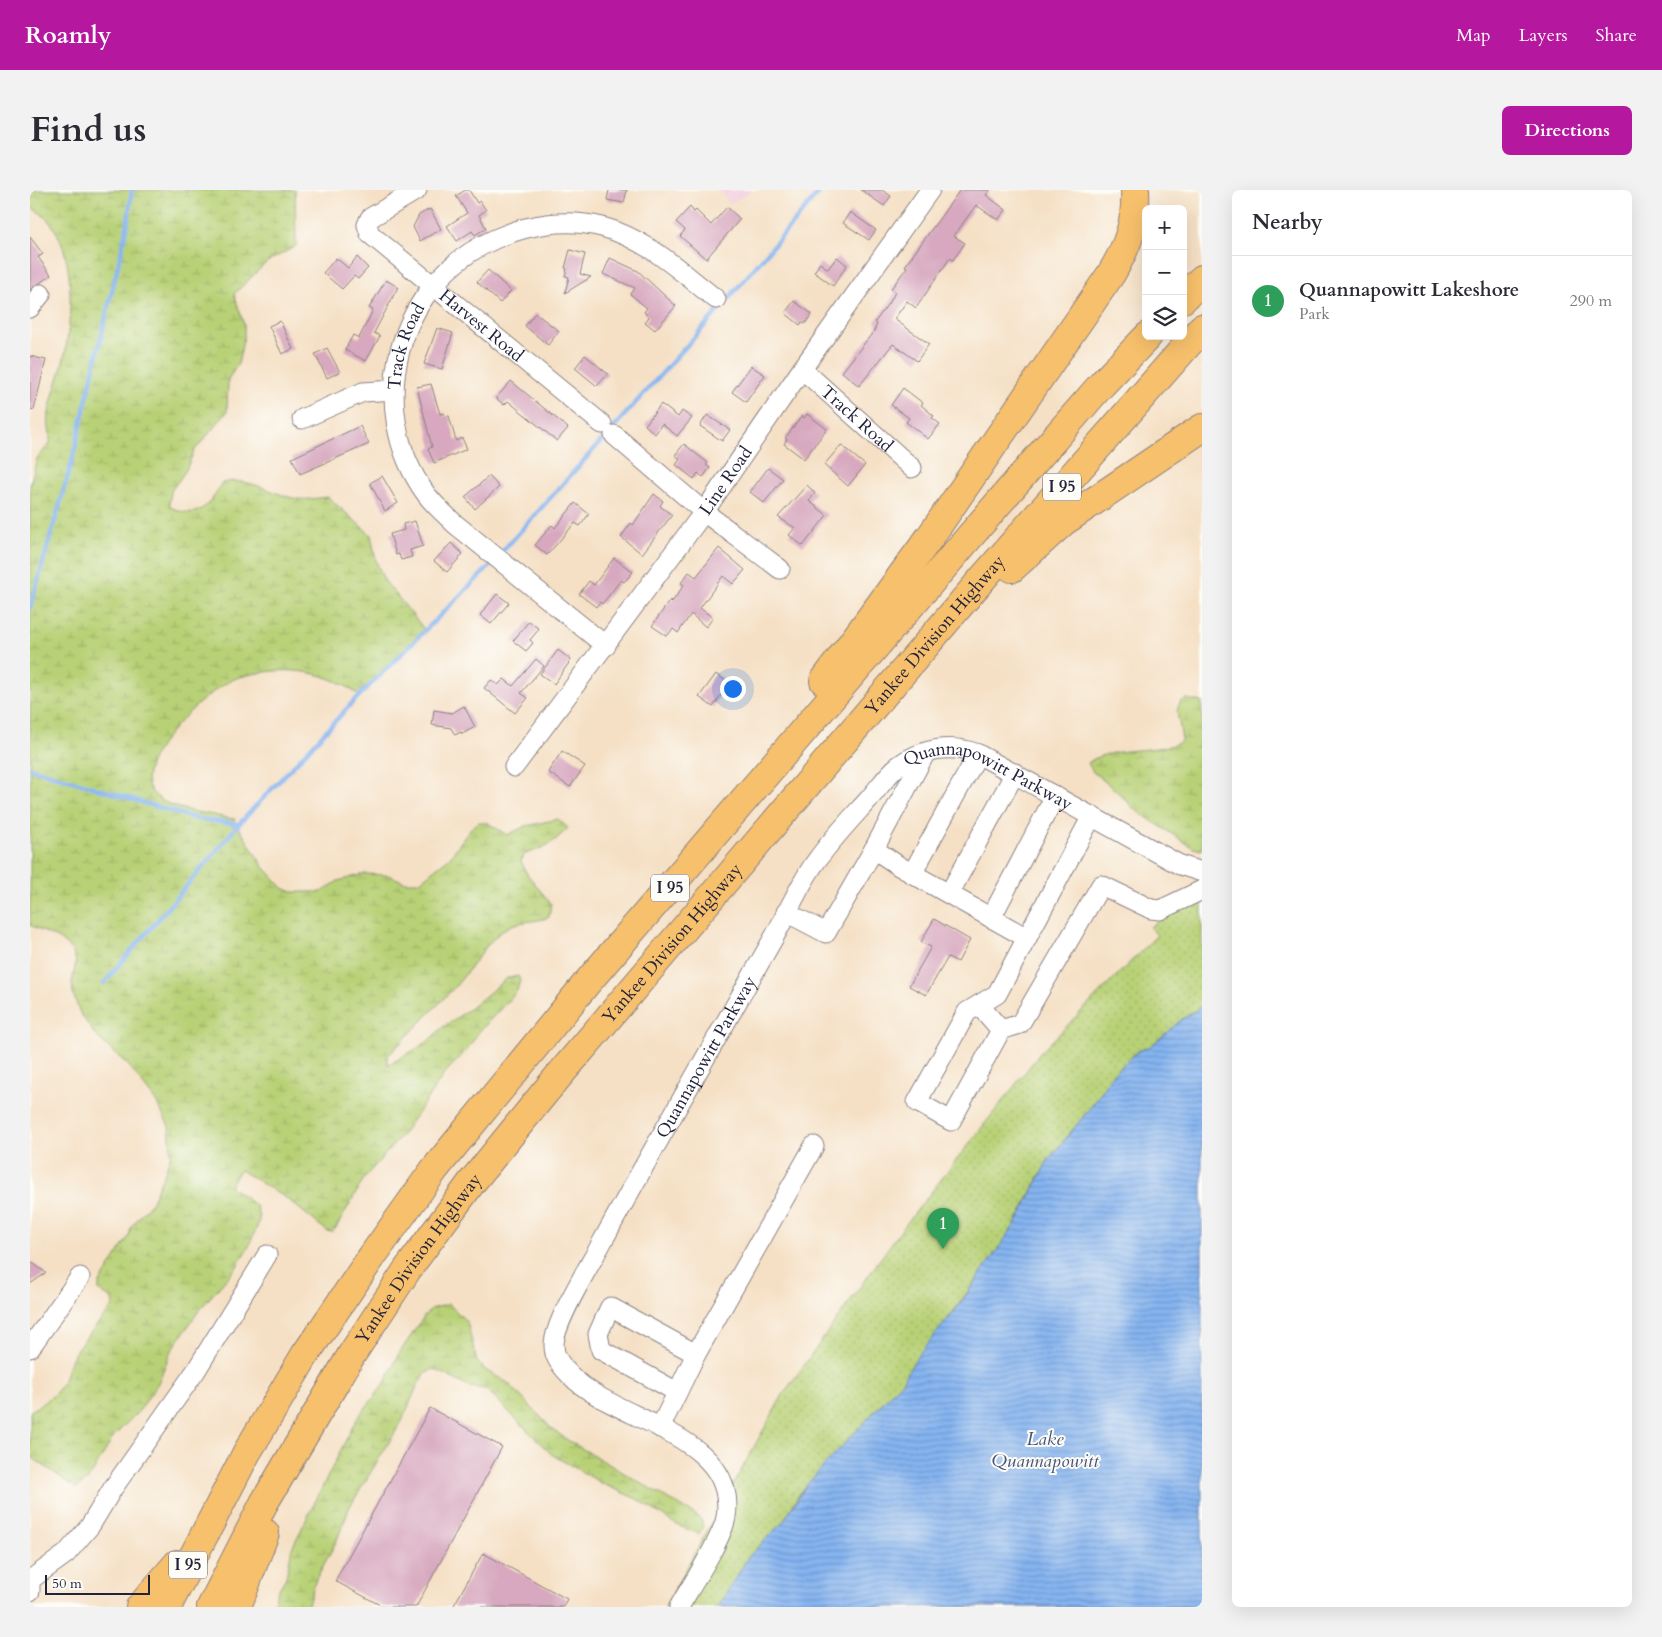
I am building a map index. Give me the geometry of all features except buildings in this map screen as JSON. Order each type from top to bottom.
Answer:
[{"type":"highway","points":[[710,841],[753,776],[930,537],[1111,274],[1124,252],[1132,232],[1135,190]]},
{"type":"highway","points":[[1187,295],[1202,279]]},
{"type":"highway","name":"Yankee Division Highway","points":[[211,1607],[259,1512],[298,1443],[407,1270],[472,1182],[546,1091],[1151,383],[1202,328]]},
{"type":"highway","name":"Yankee Division Highway","points":[[167,1607],[246,1454],[305,1355],[434,1170],[544,1034],[1008,492],[1102,384],[1144,340]]},
{"type":"highway","points":[[924,649],[1063,522],[1202,428]]},
{"type":"highway","points":[[238,1607],[298,1443]]},
{"type":"highway","points":[[140,1607],[209,1524]]},
{"type":"street","name":"Harvest Road","points":[[417,190],[373,215],[367,225],[372,236],[608,430],[704,512],[780,569]]},
{"type":"street","name":"Line Road","points":[[514,767],[704,512],[802,369],[930,190]]},
{"type":"street","name":"Track Road","points":[[606,646],[444,513],[422,487],[403,450],[397,425],[394,390],[397,360],[404,335],[432,284],[464,255],[508,233],[539,225],[574,223],[600,227],[630,236],[656,251],[716,299]]},
{"type":"street","name":"Track Road","points":[[802,369],[912,468]]},
{"type":"street","points":[[302,419],[363,392],[394,390]]},
{"type":"street","name":"Quannapowitt Parkway","points":[[679,1607],[722,1530],[726,1516],[727,1501],[722,1480],[710,1461],[694,1447],[581,1386],[560,1364],[554,1346],[559,1327],[592,1261],[816,861],[901,764],[926,752],[954,748],[978,754],[1180,864],[1202,872]]},
{"type":"street","points":[[786,912],[826,933],[926,752]]},
{"type":"street","points":[[912,874],[978,754]]},
{"type":"street","points":[[949,894],[1015,773]]},
{"type":"street","points":[[991,918],[1055,796]]},
{"type":"street","points":[[1092,816],[997,994],[967,1012],[917,1102],[950,1121],[1001,1030],[1020,1024],[1101,885],[1150,909],[1160,910],[1202,890]]},
{"type":"street","points":[[874,849],[912,874],[1027,938]]},
{"type":"street","points":[[978,1005],[1001,1030]]},
{"type":"street","points":[[660,1428],[696,1354],[814,1146]]},
{"type":"street","points":[[30,1591],[30,1580],[66,1554],[90,1526],[113,1488],[196,1372],[267,1255]]},
{"type":"street","points":[[30,1348],[80,1277]]},
{"type":"street","points":[[676,1392],[601,1350],[598,1334],[610,1307],[696,1354]]},
{"type":"shaded area","points":[[720,190],[752,190],[730,204]]},
{"type":"green space","points":[[30,190],[295,190],[296,246],[267,262],[234,294],[244,325],[244,336],[238,364],[228,379],[227,412],[194,451],[186,470],[171,491],[169,506],[179,511],[195,512],[207,505],[222,483],[232,481],[250,483],[297,499],[328,497],[371,535],[376,561],[384,580],[424,629],[378,679],[356,693],[329,678],[300,672],[270,671],[240,677],[227,682],[195,707],[164,740],[153,758],[148,774],[149,787],[154,794],[169,804],[178,807],[235,819],[233,824],[239,828],[263,866],[283,888],[292,892],[322,892],[338,881],[364,874],[388,875],[405,882],[419,882],[450,857],[471,828],[479,822],[488,823],[507,835],[526,826],[558,819],[568,828],[548,844],[525,854],[521,861],[527,874],[551,904],[549,917],[511,925],[499,934],[458,984],[387,1057],[388,1065],[426,1043],[443,1027],[472,1007],[507,978],[518,976],[520,980],[517,991],[479,1032],[466,1051],[445,1073],[403,1134],[365,1177],[336,1228],[332,1232],[327,1231],[286,1198],[240,1170],[230,1186],[256,1206],[259,1216],[259,1222],[248,1248],[236,1268],[200,1309],[171,1351],[158,1383],[139,1411],[114,1436],[88,1480],[76,1488],[30,1456],[30,1412],[54,1395],[64,1380],[70,1361],[78,1347],[113,1306],[112,1299],[99,1291],[99,1284],[129,1236],[131,1227],[151,1203],[171,1154],[169,1126],[155,1100],[129,1066],[96,1036],[80,1013],[73,994],[72,982],[76,962],[72,950],[59,939],[30,925],[30,485],[37,458],[50,444],[49,413],[64,358],[70,297],[69,274],[65,253],[57,234],[46,218],[30,207]]},
{"type":"green space","points":[[1187,699],[1202,702],[1202,850],[1193,848],[1134,809],[1119,793],[1093,772],[1088,763],[1095,758],[1117,752],[1156,748],[1179,743],[1182,739],[1177,711],[1180,702]]},
{"type":"green space","points":[[1202,888],[1202,1006],[1181,1020],[1151,1046],[1138,1051],[1112,1075],[1094,1103],[1047,1162],[1010,1234],[901,1383],[800,1493],[783,1522],[749,1556],[718,1607],[665,1607],[784,1393],[896,1237],[1041,1052],[1157,935],[1150,927]]},
{"type":"green space","points":[[449,1304],[467,1322],[477,1362],[487,1371],[508,1383],[552,1429],[569,1441],[696,1515],[701,1519],[703,1527],[699,1534],[677,1525],[639,1500],[603,1484],[551,1454],[486,1389],[469,1387],[434,1369],[426,1373],[418,1384],[402,1421],[349,1508],[337,1540],[316,1579],[307,1607],[274,1607],[276,1594],[286,1577],[292,1548],[356,1420],[385,1383],[398,1355],[425,1315],[431,1309]]},
{"type":"water","name":"Lake Quannapowitt","points":[[1202,1006],[1202,1607],[718,1607],[749,1556],[783,1522],[807,1484],[901,1383],[918,1355],[957,1308],[1018,1220],[1047,1162],[1094,1103],[1112,1075],[1138,1051],[1151,1046],[1181,1020]]},
{"type":"waterway","points":[[30,608],[72,461],[127,227],[132,190]]},
{"type":"waterway","points":[[500,554],[717,312],[821,190]]},
{"type":"waterway","points":[[104,983],[239,824],[353,702],[494,562]]},
{"type":"waterway","points":[[30,768],[197,819],[239,824]]},
{"type":"place","name":"Quannapowitt Lakeshore","points":[[943,1249]]}]
